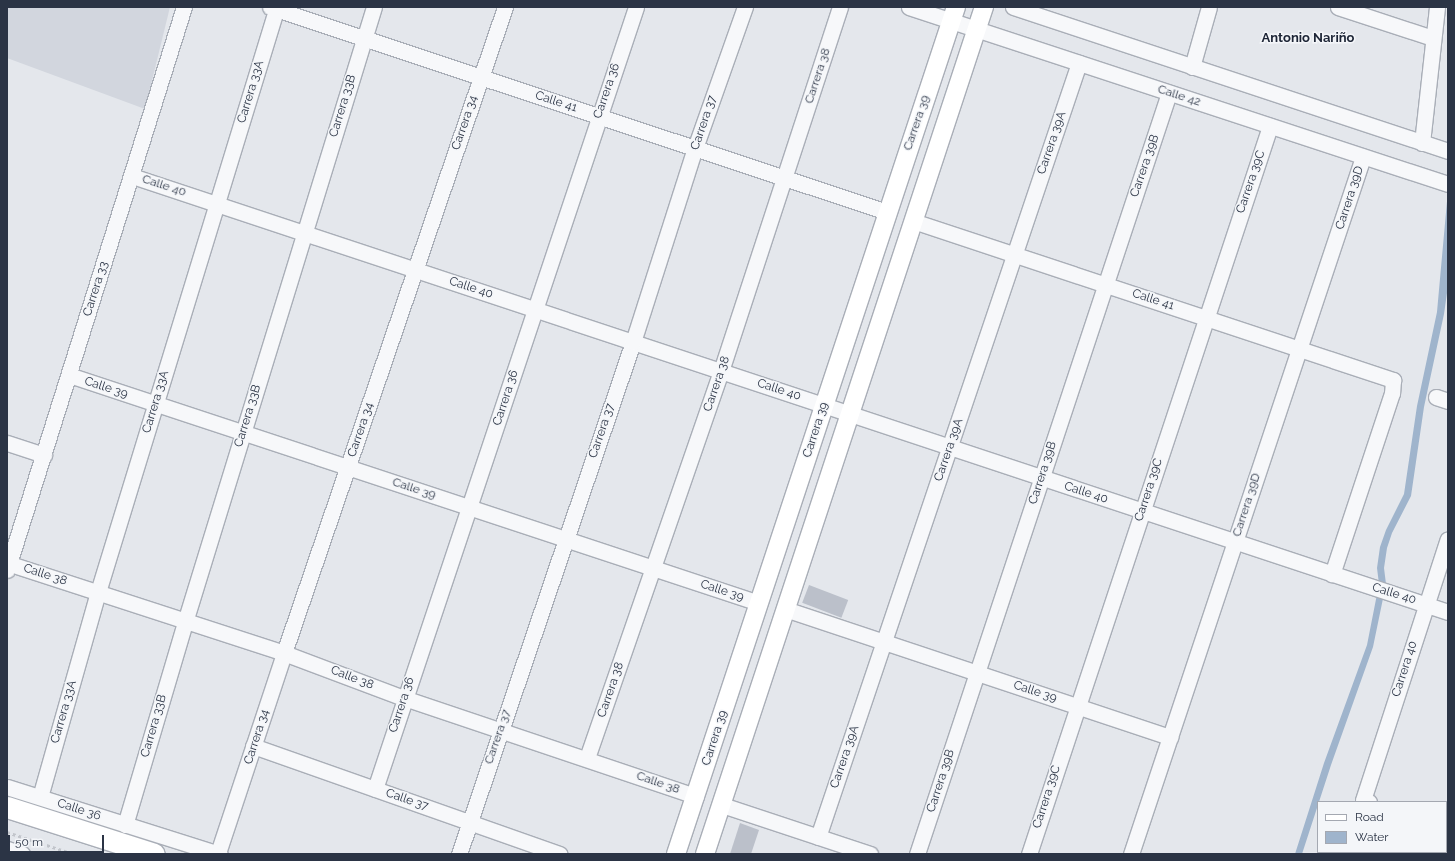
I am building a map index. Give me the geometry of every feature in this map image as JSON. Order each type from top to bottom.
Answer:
[{"type":"highway","points":[[7,807],[154,854]]},
{"type":"main road","points":[[705,854],[984,7]]},
{"type":"main road","name":"Carrera 39","points":[[676,854],[887,212],[954,14]]},
{"type":"street","name":"Carrera 33","points":[[8,565],[132,176],[184,7]]},
{"type":"street","name":"Carrera 33B","points":[[125,825],[184,622],[374,7]]},
{"type":"street","name":"Carrera 34","points":[[219,854],[284,653],[505,7]]},
{"type":"street","name":"Carrera 36","points":[[375,789],[404,698],[636,7]]},
{"type":"street","name":"Carrera 37","points":[[459,854],[566,540],[695,148],[745,7]]},
{"type":"street","name":"Carrera 38","points":[[587,758],[721,371],[840,7]]},
{"type":"street","name":"Calle 42","points":[[909,7],[954,14],[977,30],[1448,184]]},
{"type":"street","points":[[1013,7],[1448,151]]},
{"type":"street","points":[[1192,67],[1209,7]]},
{"type":"street","points":[[1338,7],[1433,38]]},
{"type":"street","points":[[1422,143],[1437,7]]},
{"type":"street","name":"Calle 41","points":[[274,8],[887,212]]},
{"type":"street","name":"Carrera 33A","points":[[40,798],[98,592],[217,204],[274,8]]},
{"type":"street","name":"Carrera 39A","points":[[818,837],[1014,254],[1080,63]]},
{"type":"street","name":"Carrera 39B","points":[[917,854],[1104,284],[1169,93]]},
{"type":"street","name":"Carrera 39C","points":[[1028,854],[1270,126]]},
{"type":"street","name":"Carrera 39D","points":[[1132,854],[1363,157]]},
{"type":"street","name":"Calle 40","points":[[132,176],[1448,612]]},
{"type":"street","name":"Calle 41","points":[[913,221],[1393,380],[1392,393],[1332,574]]},
{"type":"street","name":"Calle 39","points":[[69,375],[759,603]]},
{"type":"street","points":[[7,443],[44,455]]},
{"type":"street","name":"Carrera 40","points":[[1366,801],[1426,604],[1448,539]]},
{"type":"street","name":"Calle 38","points":[[8,565],[98,592],[184,622],[284,653],[404,698],[587,758],[696,796]]},
{"type":"street","name":"Calle 39","points":[[785,609],[1170,737]]},
{"type":"street","name":"Calle 37","points":[[254,746],[560,854]]},
{"type":"street","name":"Calle 36","points":[[7,787],[219,854]]},
{"type":"street","points":[[722,805],[870,854]]},
{"type":"street","points":[[7,816],[124,854]]},
{"type":"street","points":[[7,849],[22,854]]},
{"type":"path","points":[[7,832],[74,854]]},
{"type":"shaded area","points":[[7,7],[170,7],[145,109],[7,58]]},
{"type":"water","points":[[1448,190],[1448,286],[1444,314],[1424,407],[1411,496],[1392,533],[1387,548],[1384,568],[1386,584],[1373,647],[1319,801],[1317,801],[1317,808],[1302,854],[1295,854],[1324,763],[1367,645],[1379,584],[1377,568],[1380,547],[1386,530],[1404,494],[1417,406],[1437,312]]},
{"type":"building","points":[[809,585],[848,600],[841,618],[802,603]]},
{"type":"building","points":[[740,823],[759,830],[751,854],[730,854]]},
{"type":"district","name":"Antonio Nariño","points":[[1308,38]]}]
